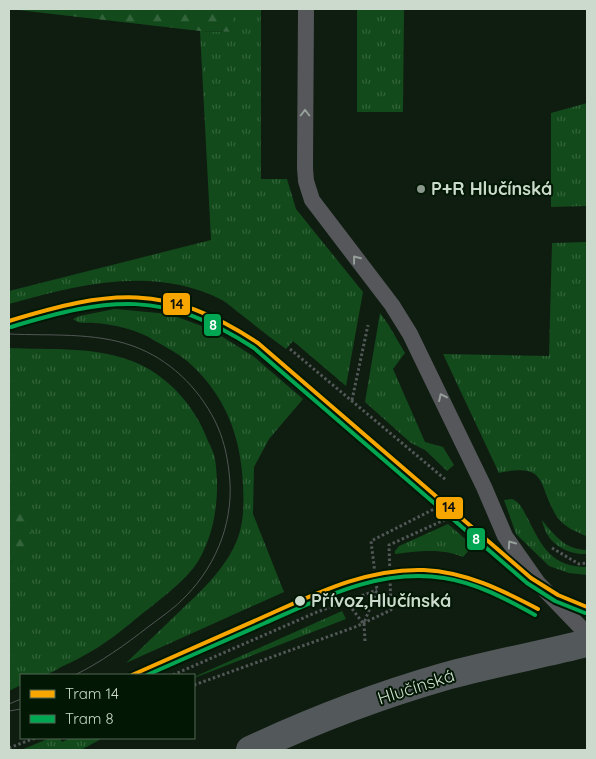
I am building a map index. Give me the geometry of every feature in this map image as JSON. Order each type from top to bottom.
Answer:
[{"type":"main road","name":"Hlučínská","points":[[250,750],[356,707],[443,677],[587,643]]},
{"type":"lane","points":[[306,9],[305,168],[308,190],[312,200],[397,312],[421,354],[505,536],[538,583],[587,634]]},
{"type":"path","points":[[352,400],[372,304],[383,293]]},
{"type":"path","points":[[290,348],[448,482]]},
{"type":"path","points":[[195,685],[364,623],[391,610],[389,545],[456,514],[490,501]]},
{"type":"path","points":[[365,641],[364,623],[377,590],[371,541],[444,504]]},
{"type":"path","points":[[548,543],[553,549],[579,564],[587,563]]},
{"type":"path","points":[[175,674],[317,612],[377,590]]},
{"type":"path","points":[[346,601],[364,623]]},
{"type":"path","points":[[9,748],[32,739]]},
{"type":"green space","points":[[9,9],[232,9],[232,32],[200,31]]},
{"type":"green space","points":[[232,9],[261,9],[261,179],[287,179],[296,209],[363,292],[346,386],[293,341],[286,349],[222,300],[196,289],[169,283],[116,282],[62,290],[9,304],[9,291],[211,240],[200,31],[232,32]]},
{"type":"green space","points":[[357,9],[404,9],[403,112],[357,112]]},
{"type":"green space","points":[[587,103],[587,206],[551,207],[551,113]]},
{"type":"green space","points":[[587,242],[586,536],[570,528],[557,517],[543,486],[534,474],[515,470],[499,473],[443,354],[549,356],[552,243]]},
{"type":"green space","points":[[115,309],[169,314],[210,329],[253,356],[303,399],[269,439],[254,467],[253,514],[284,592],[126,663],[202,589],[223,565],[234,547],[240,532],[243,517],[243,493],[242,467],[234,433],[221,402],[212,387],[200,374],[179,355],[149,337],[117,326],[81,323],[73,319],[79,316]]},
{"type":"green space","points":[[380,313],[405,353],[393,369],[425,442],[443,447],[454,465],[447,471],[425,450],[411,443],[365,402]]},
{"type":"green space","points":[[9,348],[102,353],[117,356],[145,367],[168,383],[188,404],[196,416],[215,457],[217,497],[213,523],[200,558],[187,576],[159,601],[98,648],[48,674],[20,674],[20,686],[9,691],[9,565],[29,540],[14,504],[9,504]]},
{"type":"green space","points":[[512,499],[522,507],[538,538],[550,554],[565,563],[587,567],[587,575],[569,573],[549,566],[516,534],[504,500]]},
{"type":"green space","points":[[9,504],[21,507],[26,511],[32,527],[27,543],[9,565]]},
{"type":"green space","points":[[542,520],[567,545],[587,550],[587,554],[579,554],[558,546],[548,535]]},
{"type":"green space","points":[[448,524],[470,543],[471,548],[463,557],[438,551],[395,554],[399,546]]},
{"type":"green space","points":[[342,611],[346,619],[195,678]]},
{"type":"green space","points":[[48,739],[60,739],[62,742],[68,739],[101,739],[81,750],[21,750]]},
{"type":"tram line","name":"14","points":[[9,321],[78,303],[108,298],[137,298],[165,301],[194,309],[225,323],[258,343],[531,578],[558,595],[587,607]]},
{"type":"tram line","name":"8","points":[[11,327],[78,309],[136,304],[163,308],[192,316],[221,329],[254,348],[527,583],[555,601],[585,613]]},
{"type":"tram line","points":[[9,334],[103,338],[133,346],[159,358],[181,376],[200,397],[218,427],[227,459],[230,489],[226,523],[222,539],[207,569],[186,596],[177,604],[122,647],[77,674]]},
{"type":"tram line","name":"14","points":[[134,674],[320,592],[381,573],[424,570],[454,574],[483,583],[538,609]]},
{"type":"tram line","name":"8","points":[[149,674],[330,595],[374,581],[397,577],[420,576],[456,580],[491,592],[535,615]]},
{"type":"tram line","points":[[9,704],[20,699]]},
{"type":"tram line","points":[[9,711],[20,709]]},
{"type":"place","name":"P+R Hlučínská","points":[[421,189]]},
{"type":"place","name":"Přívoz,Hlučínská","points":[[300,601]]}]
